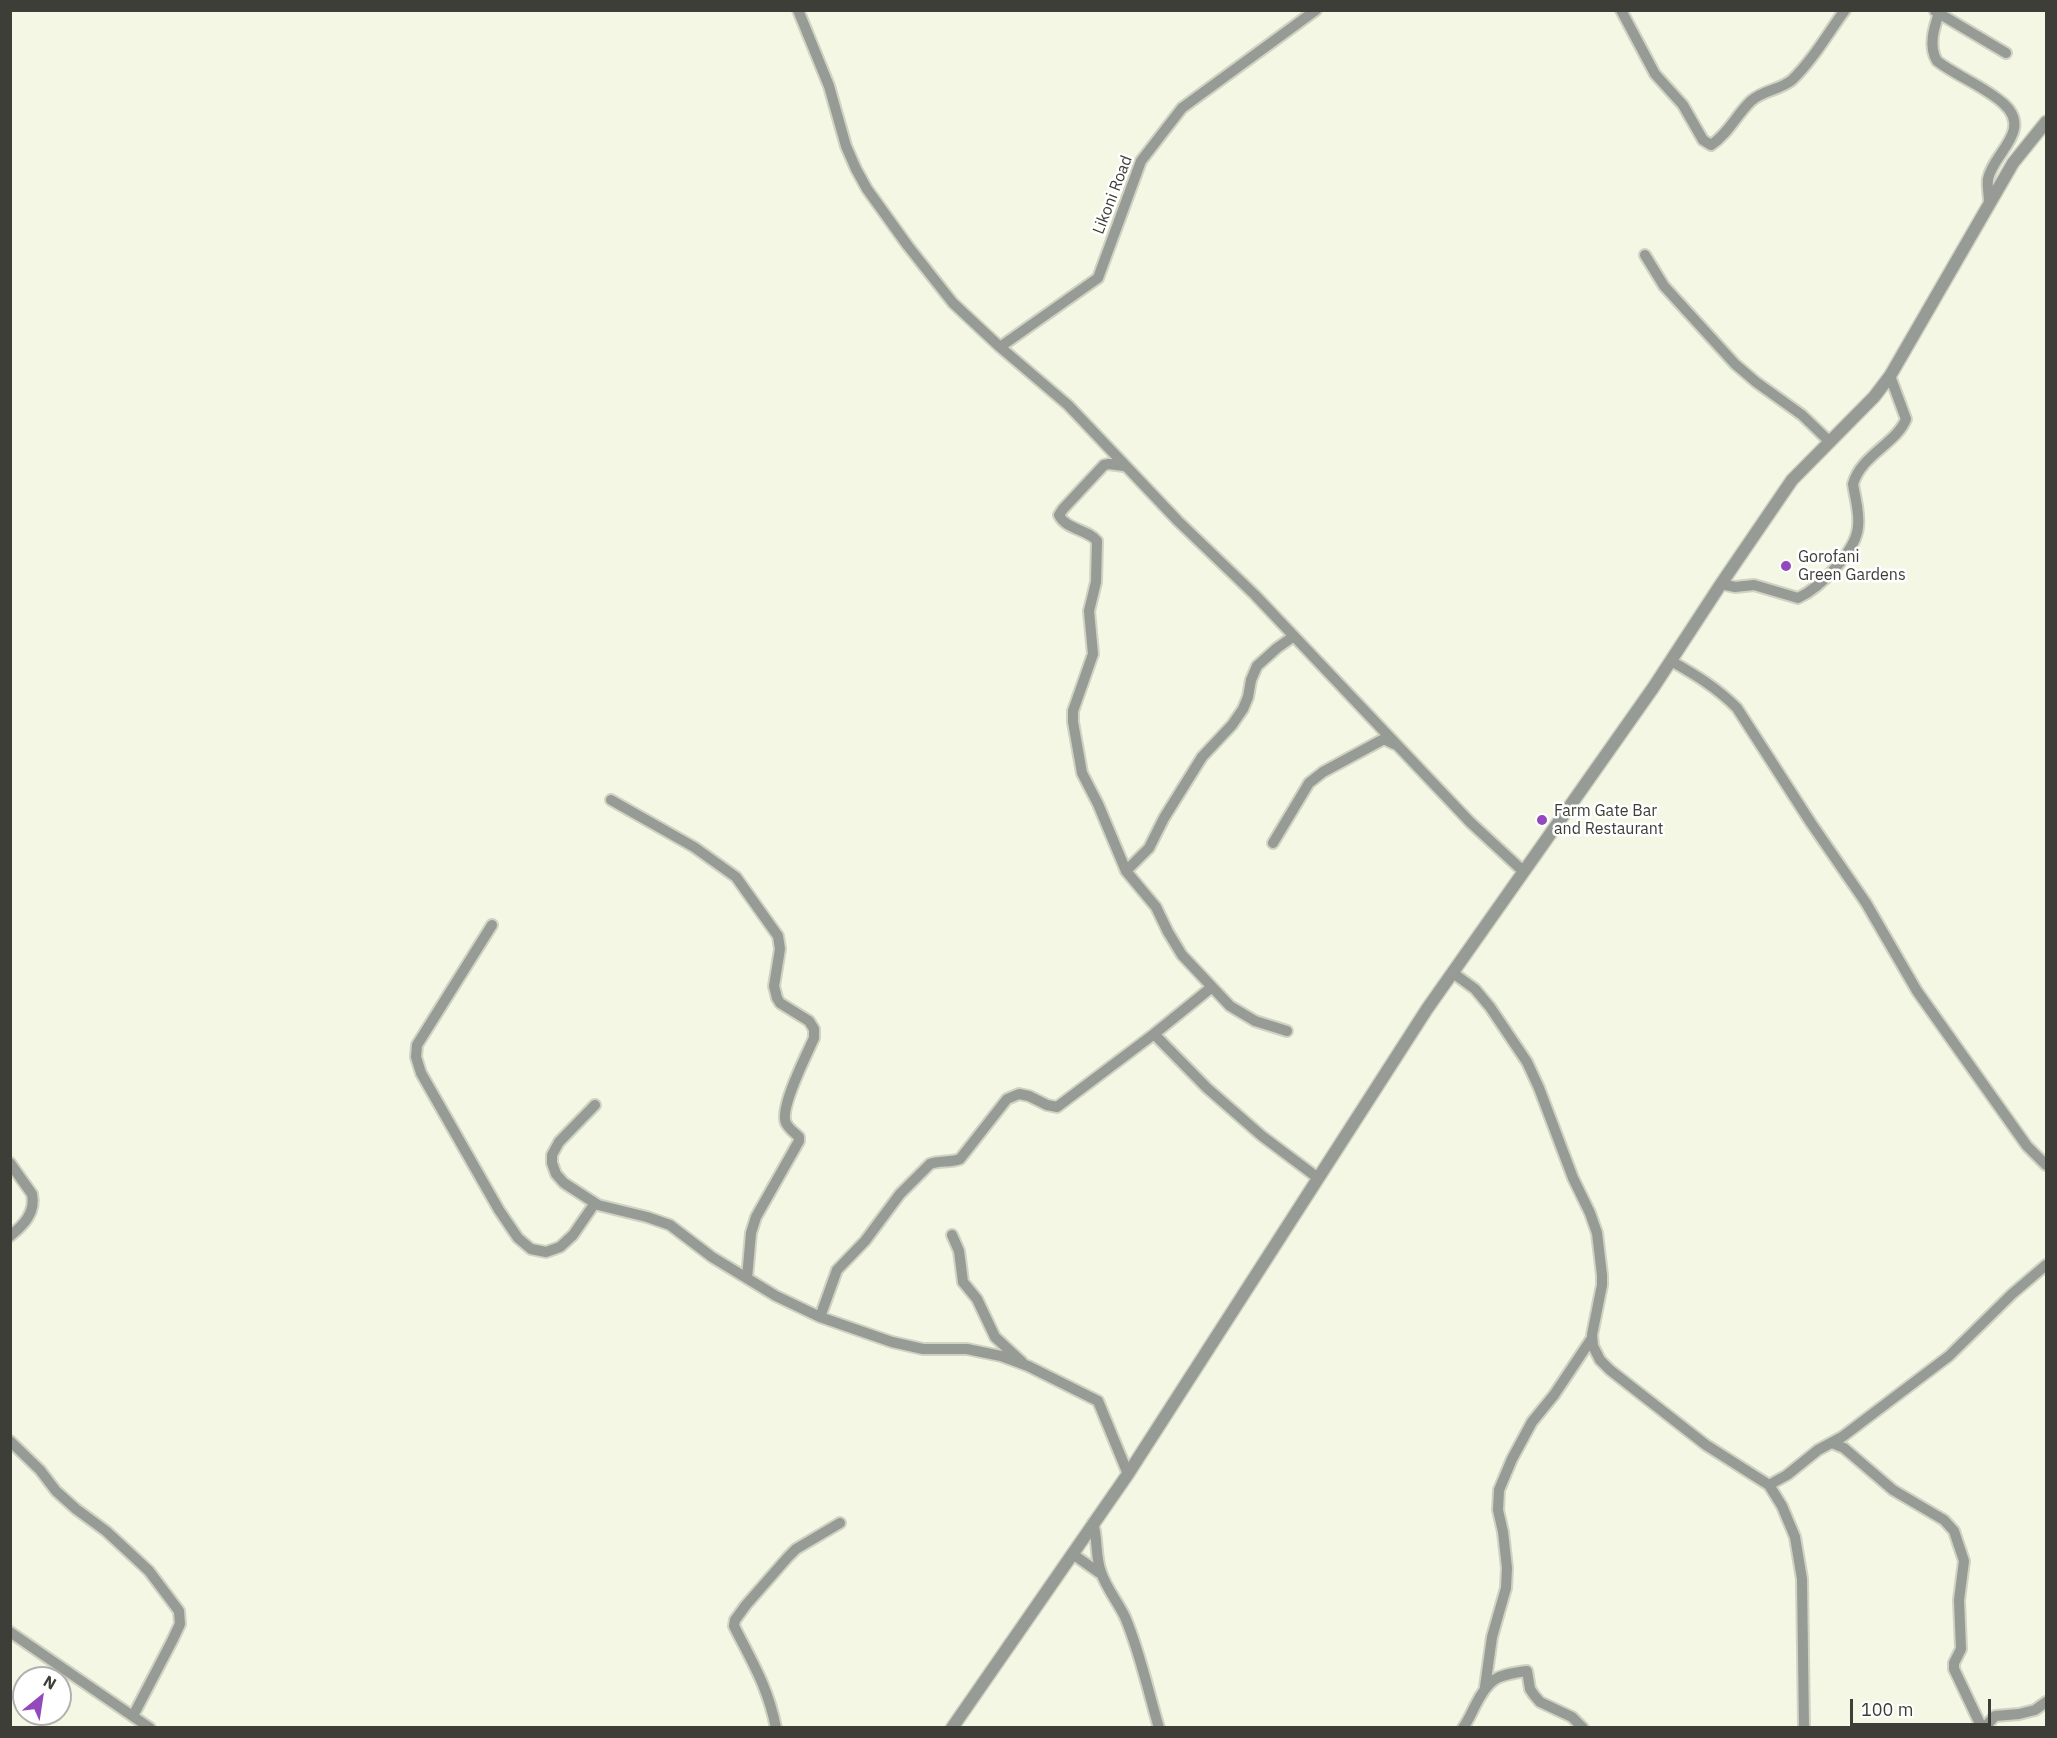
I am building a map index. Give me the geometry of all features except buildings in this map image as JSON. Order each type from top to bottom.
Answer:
[{"type":"street","points":[[798,10],[829,86],[846,146],[867,189],[953,303],[1068,405],[1178,521],[1255,595],[1470,822],[1523,872]]},
{"type":"street","name":"Likoni Road","points":[[1000,347],[1098,278],[1141,161],[1182,108],[1316,10]]},
{"type":"street","points":[[1621,10],[1655,74],[1683,105],[1703,140],[1711,145],[1729,128],[1744,107],[1754,98],[1782,87],[1792,80],[1808,62],[1845,10]]},
{"type":"street","points":[[1989,202],[1988,178],[2012,136],[2015,126],[2013,115],[1983,89],[1937,61],[1932,38],[1937,12],[2006,53]]},
{"type":"street","points":[[952,1728],[1128,1474],[1427,1009],[1671,661],[1792,480],[1874,397],[1890,376],[1989,202],[2013,163],[2046,122]]},
{"type":"street","points":[[1645,255],[1664,286],[1735,364],[1802,415],[1829,441]]},
{"type":"street","points":[[1721,584],[1735,587],[1755,585],[1798,598],[1817,586],[1833,571],[1857,533],[1854,479],[1906,419],[1890,376]]},
{"type":"street","points":[[1124,466],[1104,465],[1059,515],[1064,522],[1093,536],[1097,541],[1096,576],[1089,611],[1093,654],[1077,698],[1073,722],[1082,773],[1098,804],[1126,871],[1156,907],[1182,955],[1230,1006],[1255,1021],[1287,1031]]},
{"type":"street","points":[[1126,871],[1149,848],[1164,818],[1202,757],[1243,710],[1257,666],[1294,636]]},
{"type":"street","points":[[1671,661],[1703,679],[1737,708],[1866,903],[1917,991],[2027,1146],[2046,1165]]},
{"type":"street","points":[[1273,843],[1309,783],[1316,777],[1383,739],[1397,745]]},
{"type":"street","points":[[611,801],[694,847],[736,877],[778,936],[780,949],[774,986],[780,1004],[809,1021],[813,1029],[814,1038],[788,1095],[785,1116],[786,1123],[799,1137],[799,1141],[756,1217],[751,1233],[747,1278]]},
{"type":"street","points":[[492,925],[417,1045],[416,1057],[420,1073],[499,1210],[518,1238],[531,1249],[546,1252],[560,1247],[573,1235],[595,1203]]},
{"type":"street","points":[[1453,973],[1475,988],[1527,1062],[1573,1178],[1598,1233],[1602,1275],[1592,1338],[1600,1360],[1706,1445],[1769,1485],[1787,1515],[1797,1544],[1802,1579],[1804,1728]]},
{"type":"street","points":[[820,1317],[837,1270],[865,1241],[900,1194],[930,1164],[936,1161],[960,1159],[1007,1099],[1019,1094],[1057,1107],[1212,987]]},
{"type":"street","points":[[1154,1034],[1207,1088],[1254,1130],[1318,1178]]},
{"type":"street","points":[[595,1105],[559,1142],[552,1155],[552,1164],[564,1183],[595,1203],[670,1225],[712,1257],[776,1296],[820,1317],[892,1342],[923,1348],[967,1349],[1001,1356],[1025,1365],[1098,1401],[1128,1474]]},
{"type":"street","points":[[10,1163],[32,1194],[33,1200],[28,1217],[22,1226],[10,1236]]},
{"type":"street","points":[[952,1235],[958,1251],[963,1282],[977,1299],[995,1337],[1025,1365]]},
{"type":"street","points":[[1769,1485],[1787,1475],[1818,1450],[1832,1443],[1843,1442],[1949,1356],[2012,1294],[2046,1265]]},
{"type":"street","points":[[1463,1728],[1485,1686],[1492,1637],[1506,1588],[1507,1568],[1498,1510],[1500,1490],[1512,1459],[1532,1422],[1554,1395],[1592,1338]]},
{"type":"street","points":[[10,1441],[40,1470],[56,1491],[106,1531],[149,1571],[179,1611],[180,1624],[133,1716]]},
{"type":"street","points":[[1843,1442],[1893,1490],[1944,1520],[1954,1531],[1964,1561],[1959,1600],[1962,1645],[1954,1663],[1954,1669],[1983,1728],[1995,1716],[2035,1710],[2046,1702]]},
{"type":"street","points":[[1093,1522],[1097,1535],[1096,1549],[1101,1574],[1125,1616],[1159,1728]]},
{"type":"street","points":[[776,1728],[772,1708],[758,1671],[734,1626],[735,1620],[796,1549],[840,1523]]},
{"type":"street","points":[[1074,1555],[1101,1574]]},
{"type":"street","points":[[10,1632],[150,1728]]},
{"type":"street","points":[[1485,1686],[1507,1674],[1527,1671],[1530,1689],[1540,1702],[1572,1717],[1583,1728]]},
{"type":"place","name":"Gorofani Green Gardens","points":[[1786,566]]},
{"type":"place","name":"Farm Gate Bar and Restaurant","points":[[1542,820]]}]
